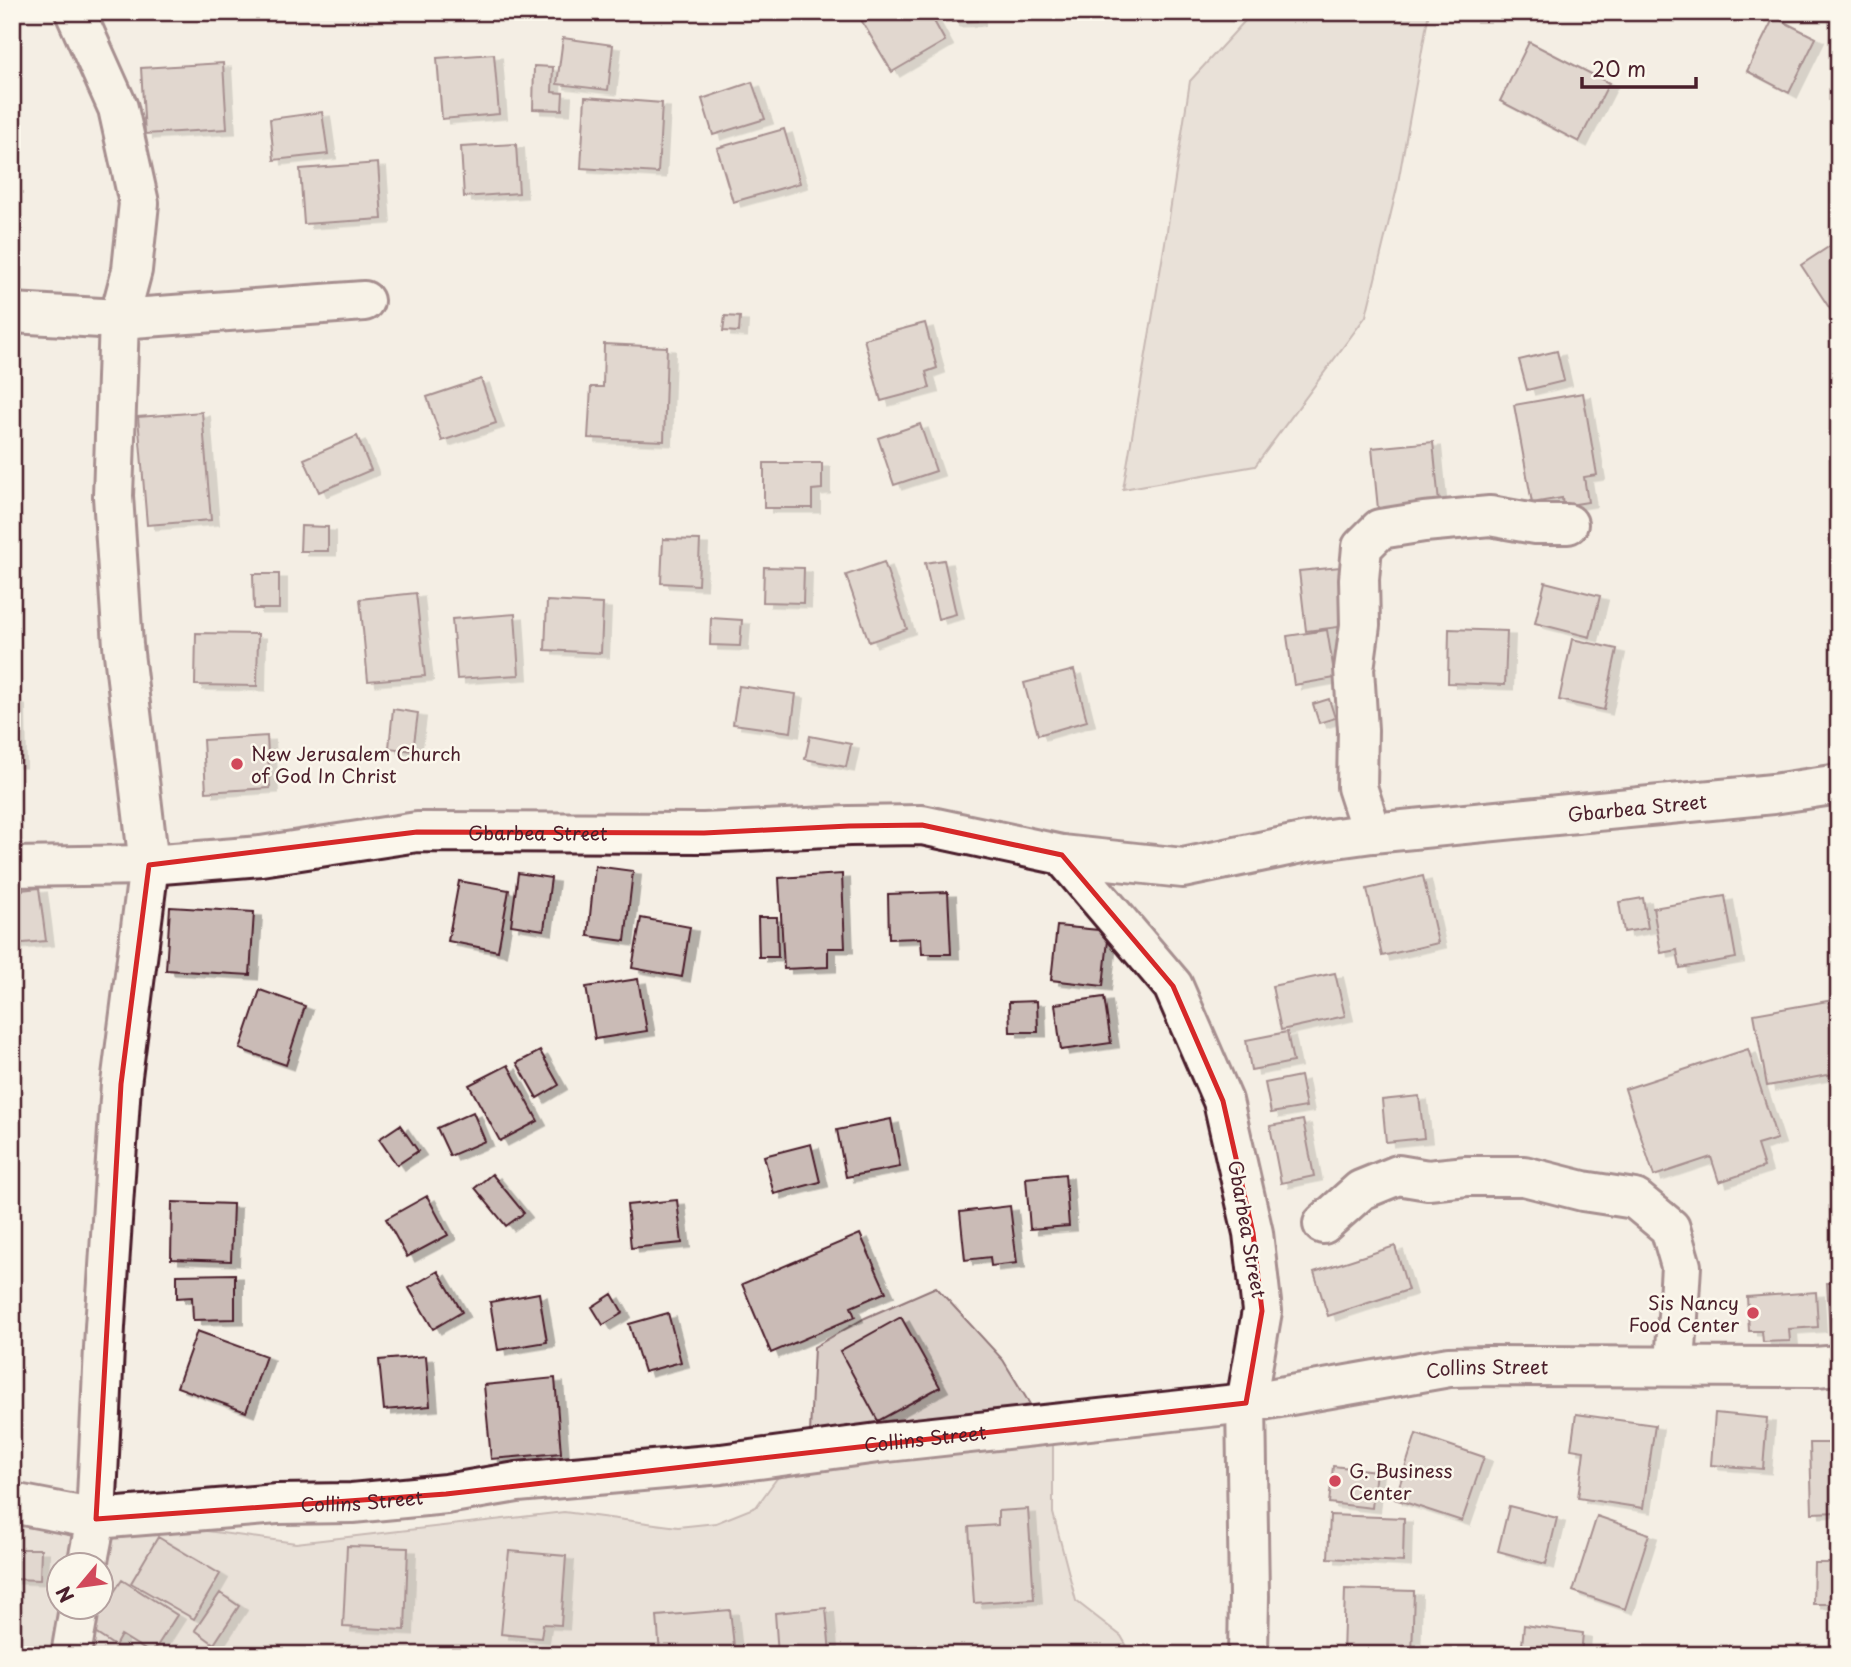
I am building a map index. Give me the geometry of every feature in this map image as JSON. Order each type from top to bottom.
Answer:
[{"type":"street","points":[[75,12],[118,108],[139,203],[132,270],[119,319],[113,496],[123,645],[149,865],[121,1084],[96,1519],[90,1552]]},
{"type":"street","points":[[12,313],[119,319],[364,301]]},
{"type":"street","points":[[1372,833],[1357,787],[1358,730],[1354,669],[1360,625],[1359,579],[1362,547],[1380,529],[1424,522],[1490,516],[1535,524],[1568,524]]},
{"type":"street","name":"Gbarbea Street","points":[[12,867],[149,865],[261,856],[417,832],[704,833],[922,825],[1062,855],[1183,867],[1307,842],[1372,833],[1773,794],[1839,784]]},
{"type":"street","name":"Gbarbea Street","points":[[1062,855],[1173,986],[1223,1101],[1253,1233],[1262,1311],[1246,1403],[1248,1655]]},
{"type":"street","points":[[1323,1224],[1362,1190],[1398,1175],[1428,1180],[1467,1176],[1524,1176],[1583,1191],[1634,1199],[1670,1228],[1681,1266],[1675,1366]]},
{"type":"street","name":"Collins Street","points":[[12,1503],[96,1519],[277,1504],[352,1503],[446,1494],[517,1482],[721,1464],[878,1443],[1246,1403],[1449,1367],[1839,1365]]},
{"type":"street","points":[[71,1655],[77,1622]]},
{"type":"highlighted area","points":[[922,825],[1062,855],[1173,986],[1223,1101],[1253,1233],[1262,1311],[1246,1403],[446,1494],[96,1519],[121,1084],[149,865],[417,832],[704,833]]},
{"type":"shaded area","points":[[1253,12],[1429,12],[1397,188],[1366,316],[1255,466],[1123,489],[1190,81]]},
{"type":"shaded area","points":[[936,1287],[1003,1360],[1053,1442],[1053,1513],[1076,1601],[1121,1636],[1132,1655],[12,1655],[12,1518],[170,1526],[296,1543],[564,1512],[678,1527],[716,1523],[756,1507],[810,1433],[814,1347],[865,1318]]},
{"type":"building","points":[[870,12],[929,12],[945,41],[892,72],[860,18]]},
{"type":"building","points":[[951,12],[977,12],[977,21],[952,22]]},
{"type":"building","points":[[1774,17],[1816,38],[1789,93],[1747,71]]},
{"type":"building","points":[[563,38],[613,45],[608,90],[557,84]]},
{"type":"building","points":[[1529,42],[1609,83],[1579,142],[1500,101]]},
{"type":"building","points":[[494,54],[499,114],[442,119],[437,58]]},
{"type":"building","points":[[223,63],[227,129],[145,134],[141,68]]},
{"type":"building","points":[[534,66],[553,67],[552,92],[563,93],[562,110],[533,109]]},
{"type":"building","points":[[752,82],[765,119],[713,135],[702,99]]},
{"type":"building","points":[[585,97],[662,103],[658,173],[581,168]]},
{"type":"building","points":[[322,112],[328,154],[274,160],[270,119]]},
{"type":"building","points":[[784,129],[800,183],[733,202],[717,148]]},
{"type":"building","points":[[516,144],[519,193],[464,197],[461,147]]},
{"type":"building","points":[[378,163],[382,219],[304,224],[300,169]]},
{"type":"building","points":[[1839,240],[1839,320],[1838,321],[1801,265]]},
{"type":"building","points":[[725,316],[740,317],[739,332],[723,331]]},
{"type":"building","points":[[925,323],[937,368],[926,372],[930,388],[881,401],[864,339]]},
{"type":"building","points":[[604,344],[667,347],[664,441],[588,438],[591,387],[603,387]]},
{"type":"building","points":[[1557,351],[1564,381],[1527,390],[1519,360]]},
{"type":"building","points":[[481,379],[496,423],[442,441],[427,397]]},
{"type":"building","points":[[1583,393],[1597,475],[1584,477],[1588,502],[1563,506],[1562,498],[1532,503],[1514,405]]},
{"type":"building","points":[[202,412],[211,520],[147,525],[138,417]]},
{"type":"building","points":[[920,424],[936,471],[894,485],[878,438]]},
{"type":"building","points":[[357,436],[371,470],[319,492],[304,459]]},
{"type":"building","points":[[1433,442],[1439,503],[1378,509],[1372,448]]},
{"type":"building","points":[[764,463],[822,463],[822,489],[812,490],[812,508],[764,508]]},
{"type":"building","points":[[301,526],[328,527],[328,551],[300,551]]},
{"type":"building","points":[[663,539],[700,540],[698,585],[661,583]]},
{"type":"building","points":[[944,560],[956,614],[938,619],[925,563]]},
{"type":"building","points":[[884,562],[907,629],[869,642],[846,575]]},
{"type":"building","points":[[764,567],[804,568],[803,603],[763,602]]},
{"type":"building","points":[[1340,567],[1347,626],[1306,631],[1299,571]]},
{"type":"building","points":[[253,574],[279,574],[279,609],[254,609]]},
{"type":"building","points":[[1545,582],[1600,596],[1590,637],[1535,623]]},
{"type":"building","points":[[416,593],[425,676],[368,681],[360,599]]},
{"type":"building","points":[[547,601],[603,604],[601,653],[545,650]]},
{"type":"building","points":[[515,614],[519,675],[457,679],[452,619]]},
{"type":"building","points":[[711,618],[742,620],[740,646],[710,645]]},
{"type":"building","points":[[1449,629],[1507,631],[1505,685],[1448,683]]},
{"type":"building","points":[[1327,630],[1335,678],[1294,685],[1287,636]]},
{"type":"building","points":[[196,633],[258,634],[257,686],[195,685]]},
{"type":"building","points":[[1572,639],[1617,649],[1604,710],[1559,700]]},
{"type":"building","points":[[1074,670],[1087,721],[1038,735],[1024,683]]},
{"type":"building","points":[[739,686],[796,694],[791,732],[733,724]]},
{"type":"building","points":[[1329,699],[1335,718],[1319,723],[1313,704]]},
{"type":"building","points":[[12,700],[17,701],[18,763],[12,763]]},
{"type":"building","points":[[393,709],[418,713],[413,751],[389,748]]},
{"type":"building","name":"New Jerusalem Church of God In Christ","points":[[267,736],[270,788],[206,792],[203,740]]},
{"type":"building","points":[[810,736],[851,744],[846,767],[805,759]]},
{"type":"building","points":[[595,866],[633,871],[625,941],[588,936]]},
{"type":"building","points":[[518,873],[551,878],[544,930],[511,925]]},
{"type":"building","points":[[842,874],[845,948],[828,948],[828,967],[784,969],[779,878]]},
{"type":"building","points":[[1423,876],[1438,943],[1382,956],[1367,889]]},
{"type":"building","points":[[459,881],[509,890],[498,951],[448,941]]},
{"type":"building","points":[[39,888],[46,941],[12,944],[12,891]]},
{"type":"building","points":[[948,892],[951,954],[922,954],[921,938],[889,939],[888,894]]},
{"type":"building","points":[[1725,896],[1736,958],[1680,968],[1677,950],[1661,953],[1653,908]]},
{"type":"building","points":[[1643,898],[1648,928],[1624,932],[1619,902]]},
{"type":"building","points":[[170,907],[254,912],[250,975],[166,970]]},
{"type":"building","points":[[758,917],[777,917],[778,957],[759,957]]},
{"type":"building","points":[[641,918],[690,927],[682,977],[632,968]]},
{"type":"building","points":[[1057,926],[1109,931],[1103,986],[1051,980]]},
{"type":"building","points":[[1335,973],[1345,1016],[1281,1030],[1272,986]]},
{"type":"building","points":[[638,979],[647,1031],[595,1039],[586,987]]},
{"type":"building","points":[[260,990],[305,1006],[286,1065],[240,1049]]},
{"type":"building","points":[[1104,997],[1111,1043],[1061,1050],[1055,1004]]},
{"type":"building","points":[[1839,999],[1839,1073],[1767,1086],[1754,1014]]},
{"type":"building","points":[[1037,1001],[1038,1032],[1010,1032],[1009,1002]]},
{"type":"building","points":[[1287,1032],[1293,1062],[1251,1070],[1246,1040]]},
{"type":"building","points":[[1748,1049],[1777,1139],[1757,1145],[1764,1167],[1719,1182],[1711,1157],[1654,1176],[1625,1089]]},
{"type":"building","points":[[540,1051],[559,1085],[537,1098],[517,1063]]},
{"type":"building","points":[[508,1065],[538,1121],[500,1141],[469,1085]]},
{"type":"building","points":[[1300,1076],[1306,1107],[1271,1113],[1265,1083]]},
{"type":"building","points":[[1419,1096],[1424,1138],[1386,1142],[1382,1100]]},
{"type":"building","points":[[473,1112],[485,1141],[450,1156],[437,1128]]},
{"type":"building","points":[[891,1119],[900,1167],[846,1177],[837,1130]]},
{"type":"building","points":[[1303,1120],[1314,1176],[1281,1183],[1270,1126]]},
{"type":"building","points":[[400,1125],[418,1151],[397,1165],[379,1139]]},
{"type":"building","points":[[811,1144],[820,1182],[774,1194],[764,1156]]},
{"type":"building","points":[[492,1174],[524,1213],[506,1226],[475,1188]]},
{"type":"building","points":[[1065,1174],[1069,1226],[1030,1229],[1026,1178]]},
{"type":"building","points":[[427,1196],[448,1235],[407,1257],[386,1219]]},
{"type":"building","points":[[677,1200],[682,1243],[631,1248],[627,1205]]},
{"type":"building","points":[[172,1202],[233,1204],[231,1261],[171,1259]]},
{"type":"building","points":[[1010,1206],[1017,1263],[991,1266],[990,1257],[965,1260],[960,1212]]},
{"type":"building","points":[[860,1234],[886,1292],[851,1307],[855,1317],[771,1353],[742,1284]]},
{"type":"building","points":[[1395,1246],[1408,1290],[1328,1316],[1314,1272]]},
{"type":"building","points":[[438,1271],[462,1312],[433,1329],[409,1288]]},
{"type":"building","points":[[235,1274],[235,1319],[193,1320],[192,1297],[177,1298],[177,1275]]},
{"type":"building","points":[[1827,1283],[1839,1283],[1839,1334],[1830,1334]]},
{"type":"building","points":[[1816,1292],[1818,1327],[1789,1329],[1790,1341],[1763,1342],[1762,1331],[1749,1331],[1747,1297]]},
{"type":"building","points":[[539,1293],[547,1342],[498,1350],[490,1302]]},
{"type":"building","points":[[612,1294],[623,1313],[603,1325],[592,1307]]},
{"type":"building","points":[[668,1313],[681,1362],[644,1372],[629,1324]]},
{"type":"building","points":[[901,1317],[940,1387],[878,1421],[840,1351]]},
{"type":"building","points":[[197,1331],[266,1356],[246,1412],[177,1387]]},
{"type":"building","points":[[426,1356],[430,1406],[384,1410],[379,1360]]},
{"type":"building","points":[[555,1378],[561,1453],[491,1459],[484,1385]]},
{"type":"building","points":[[1715,1413],[1767,1418],[1763,1469],[1711,1465]]},
{"type":"building","points":[[1576,1414],[1655,1425],[1643,1508],[1578,1498],[1584,1451],[1571,1449]]},
{"type":"building","points":[[1416,1434],[1484,1457],[1462,1521],[1395,1499]]},
{"type":"building","points":[[1810,1443],[1839,1443],[1839,1512],[1812,1513]]},
{"type":"building","points":[[1333,1466],[1376,1471],[1372,1508],[1329,1503]]},
{"type":"building","points":[[1509,1506],[1557,1518],[1546,1564],[1498,1551]]},
{"type":"building","points":[[1028,1509],[1034,1599],[974,1603],[969,1527],[998,1525],[998,1511]]},
{"type":"building","points":[[1330,1515],[1404,1518],[1403,1562],[1328,1558]]},
{"type":"building","points":[[1597,1516],[1649,1534],[1625,1609],[1573,1591]]},
{"type":"building","points":[[158,1537],[220,1574],[194,1619],[131,1583]]},
{"type":"building","points":[[347,1546],[408,1548],[405,1630],[343,1627]]},
{"type":"building","points":[[12,1549],[41,1549],[40,1580],[12,1579]]},
{"type":"building","points":[[509,1551],[566,1556],[561,1625],[543,1624],[541,1638],[501,1634]]},
{"type":"building","points":[[1814,1563],[1839,1563],[1839,1604],[1813,1604]]},
{"type":"building","points":[[122,1580],[177,1615],[152,1654],[121,1635],[115,1646],[89,1629],[94,1622],[116,1622],[116,1589]]},
{"type":"building","points":[[1345,1589],[1414,1591],[1412,1655],[1343,1655]]},
{"type":"building","points":[[220,1593],[239,1606],[214,1644],[195,1630]]},
{"type":"building","points":[[826,1608],[830,1654],[778,1655],[775,1613]]},
{"type":"building","points":[[730,1610],[735,1655],[660,1655],[657,1616]]},
{"type":"building","points":[[1524,1625],[1583,1633],[1581,1655],[1521,1655]]},
{"type":"place","name":"New Jerusalem Church of God In Christ","points":[[237,764]]},
{"type":"place","name":"Sis Nancy Food Center","points":[[1753,1313]]},
{"type":"place","name":"G. Business Center","points":[[1335,1481]]}]
